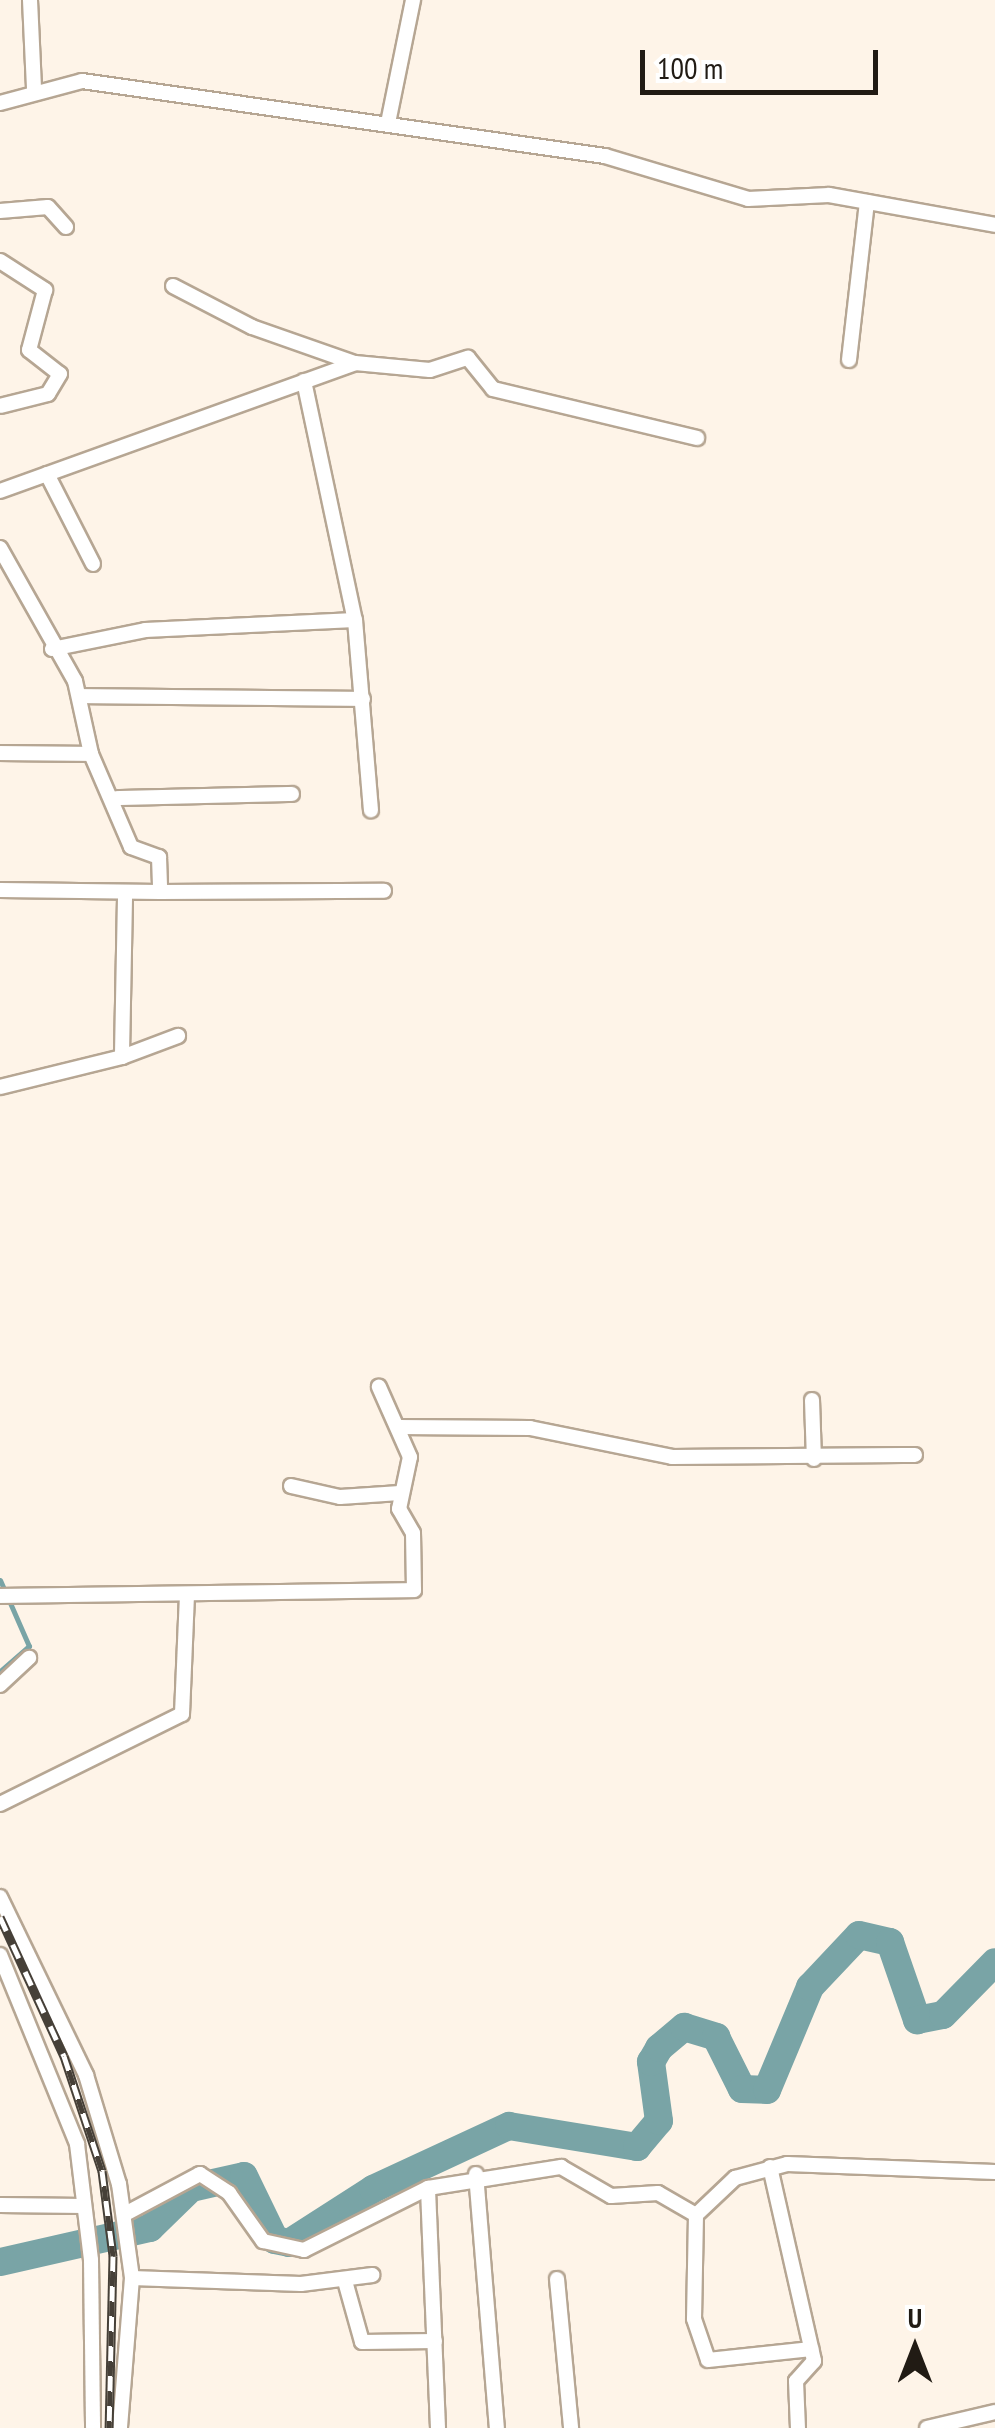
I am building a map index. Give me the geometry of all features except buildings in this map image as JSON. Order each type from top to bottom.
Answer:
[{"type":"street","points":[[30,0],[34,89]]},
{"type":"street","points":[[388,123],[413,0]]},
{"type":"street","points":[[0,103],[34,89],[82,80],[642,164],[748,199],[807,193],[995,225]]},
{"type":"street","points":[[850,360],[867,202]]},
{"type":"street","points":[[0,211],[48,207],[66,227]]},
{"type":"street","points":[[0,261],[46,290],[29,350],[60,374],[48,394],[0,406]]},
{"type":"street","points":[[173,286],[356,363],[430,370],[468,358],[493,390],[697,438]]},
{"type":"street","points":[[0,491],[356,363]]},
{"type":"street","points":[[304,381],[356,620],[371,810]]},
{"type":"street","points":[[47,474],[93,564]]},
{"type":"street","points":[[0,548],[80,696],[91,754],[117,798],[132,850],[159,857],[160,892]]},
{"type":"street","points":[[52,650],[145,630],[356,620]]},
{"type":"street","points":[[80,696],[363,700]]},
{"type":"street","points":[[0,753],[91,754]]},
{"type":"street","points":[[117,798],[292,794]]},
{"type":"street","points":[[0,890],[125,898],[160,892],[384,890]]},
{"type":"street","points":[[122,1057],[125,898]]},
{"type":"street","points":[[0,1087],[122,1057],[178,1036]]},
{"type":"street","points":[[0,1596],[414,1590],[413,1533],[400,1493],[410,1465],[380,1387]]},
{"type":"street","points":[[812,1400],[814,1459]]},
{"type":"street","points":[[398,1427],[456,1422],[585,1436],[648,1454],[814,1459],[916,1455]]},
{"type":"street","points":[[291,1486],[340,1497],[400,1493]]},
{"type":"street","points":[[0,1804],[182,1714],[187,1594]]},
{"type":"street","points":[[0,1684],[28,1658]]},
{"type":"street","points":[[0,1897],[86,2074],[127,2221],[132,2278],[120,2428]]},
{"type":"street","points":[[0,1954],[7,1986],[60,2091],[84,2206],[91,2260],[93,2428]]},
{"type":"street","points":[[127,2221],[190,2175],[206,2178],[229,2193],[281,2251],[304,2250],[428,2188],[476,2174],[561,2167],[611,2196],[658,2193],[696,2215]]},
{"type":"street","points":[[770,2167],[814,2370],[796,2380],[798,2428]]},
{"type":"street","points":[[811,2350],[708,2360],[694,2319],[696,2215],[735,2178],[770,2167],[995,2172]]},
{"type":"street","points":[[476,2174],[497,2428]]},
{"type":"street","points":[[428,2188],[438,2428]]},
{"type":"street","points":[[0,2205],[84,2206]]},
{"type":"street","points":[[132,2278],[345,2281],[372,2275]]},
{"type":"street","points":[[557,2279],[571,2428]]},
{"type":"street","points":[[345,2281],[362,2342],[435,2341]]},
{"type":"street","points":[[927,2428],[995,2412]]},
{"type":"waterway","points":[[0,1580],[29,1646],[0,1671]]},
{"type":"waterway","points":[[0,2262],[150,2228],[191,2188],[244,2176],[275,2240],[289,2243],[373,2189],[509,2126],[637,2147],[659,2121],[651,2062],[659,2048],[684,2027],[716,2037],[742,2089],[767,2090],[810,1987],[859,1935],[890,1942],[917,2020],[943,2015],[995,1962]]},
{"type":"railway","points":[[0,1917],[64,2056],[102,2171],[113,2256],[109,2428]]}]
